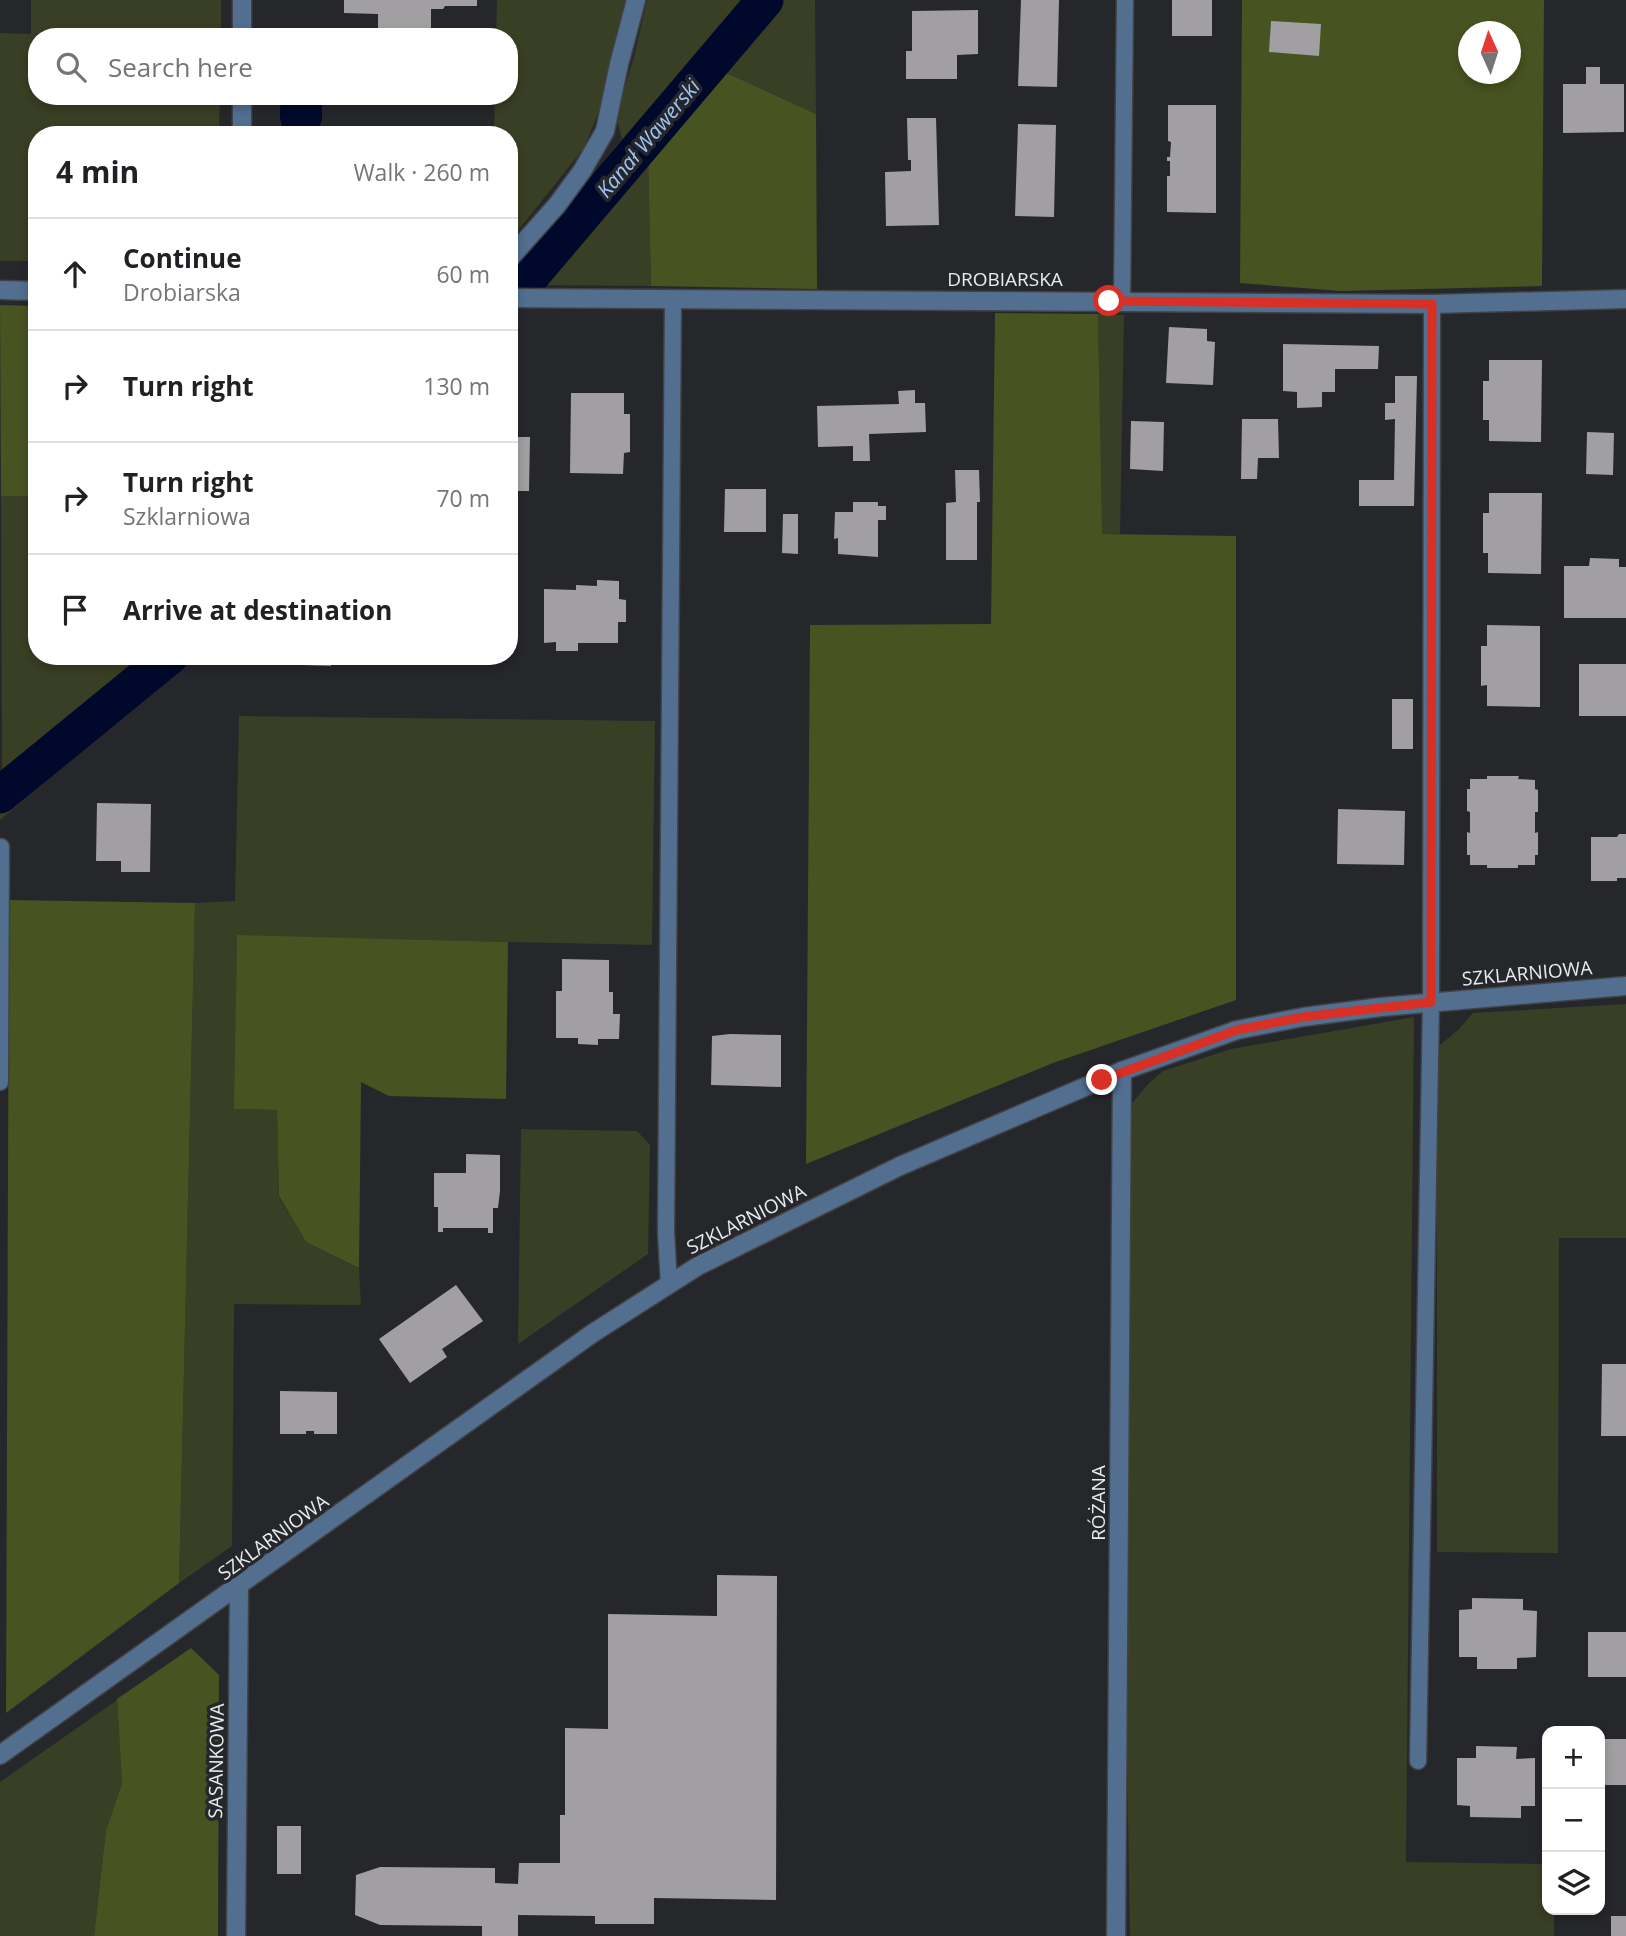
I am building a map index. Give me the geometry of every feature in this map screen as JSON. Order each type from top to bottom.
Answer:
[{"type":"street","points":[[242,0],[242,28]]},
{"type":"street","points":[[518,249],[557,205],[582,171],[605,131],[636,0]]},
{"type":"street","points":[[242,105],[242,126]]},
{"type":"street","points":[[0,290],[28,291]]},
{"type":"street","name":"DROBIARSKA","points":[[518,298],[1432,304],[1626,299]]},
{"type":"street","name":"SZKLARNIOWA","points":[[0,1755],[593,1333],[698,1266],[900,1166],[1122,1071],[1237,1030],[1303,1017],[1431,1002],[1626,986]]},
{"type":"street","name":"RÓŻANA","points":[[1116,1936],[1122,1071]]},
{"type":"street","name":"SASANKOWA","points":[[236,1936],[239,1587]]},
{"type":"lane","points":[[1122,302],[1125,0]]},
{"type":"lane","points":[[669,1285],[666,1232],[673,299]]},
{"type":"lane","points":[[1418,1761],[1431,1002],[1432,304]]},
{"type":"lane","points":[[0,1082],[1,847]]},
{"type":"green space","points":[[31,0],[221,0],[221,28],[31,28]]},
{"type":"green space","points":[[497,0],[626,0],[599,111],[584,148],[518,231],[518,126],[494,126],[495,105],[518,105],[518,28],[496,28]]},
{"type":"green space","points":[[647,0],[815,0],[816,114],[718,69],[648,153],[651,286],[518,283],[518,267],[622,139],[616,116],[634,57]]},
{"type":"green space","points":[[1242,0],[1544,0],[1542,286],[1341,291],[1240,283]]},
{"type":"green space","points":[[0,33],[28,34],[28,105],[220,105],[219,126],[28,126],[28,261],[0,261]]},
{"type":"green space","points":[[718,69],[816,114],[817,289],[651,286],[648,153]]},
{"type":"green space","points":[[0,305],[28,306],[28,496],[1,496]]},
{"type":"green space","points":[[995,313],[1098,314],[1102,534],[1236,536],[1236,1000],[1053,1063],[806,1164],[810,625],[991,624]]},
{"type":"green space","points":[[1098,314],[1124,315],[1120,534],[1101,534]]},
{"type":"green space","points":[[1,496],[28,496],[28,665],[184,665],[0,820]]},
{"type":"green space","points":[[239,716],[655,721],[652,945],[237,936],[235,1109],[277,1110],[279,1197],[306,1242],[359,1268],[361,1305],[234,1304],[232,1546],[179,1583],[195,903],[235,901]]},
{"type":"green space","points":[[9,900],[195,903],[179,1583],[6,1713]]},
{"type":"green space","points":[[237,935],[508,942],[506,1099],[389,1096],[361,1082],[359,1268],[306,1242],[279,1196],[277,1110],[234,1109]]},
{"type":"green space","points":[[1626,1004],[1626,1238],[1559,1238],[1558,1553],[1437,1552],[1437,1075],[1440,1045],[1473,1013]]},
{"type":"green space","points":[[1414,1017],[1406,1862],[1542,1864],[1542,1915],[1554,1915],[1554,1936],[1130,1936],[1126,1699],[1130,1106],[1163,1071],[1231,1049]]},
{"type":"green space","points":[[521,1129],[637,1131],[650,1145],[648,1254],[518,1344]]},
{"type":"green space","points":[[191,1648],[219,1675],[218,1936],[94,1936],[106,1830],[122,1784],[117,1699]]},
{"type":"green space","points":[[117,1700],[122,1784],[106,1830],[94,1936],[0,1936],[0,1782]]},
{"type":"water","points":[[281,105],[322,105],[322,120],[320,126],[282,126]]},
{"type":"building","points":[[344,0],[477,0],[477,6],[431,9],[431,28],[378,28],[378,14],[344,13]]},
{"type":"building","points":[[1021,0],[1059,0],[1057,87],[1018,86]]},
{"type":"building","points":[[1172,0],[1212,0],[1212,36],[1172,36]]},
{"type":"building","points":[[978,10],[978,54],[957,55],[957,79],[906,79],[906,51],[912,51],[912,11]]},
{"type":"building","points":[[1271,21],[1321,24],[1319,56],[1269,52]]},
{"type":"building","points":[[1586,67],[1600,67],[1600,84],[1624,84],[1624,132],[1563,133],[1563,84],[1586,84]]},
{"type":"building","points":[[1168,105],[1216,105],[1216,213],[1167,212],[1167,176],[1170,176],[1170,161],[1167,161],[1167,157],[1170,157],[1171,142],[1168,141]]},
{"type":"building","points":[[907,118],[936,118],[939,225],[886,226],[885,172],[911,171],[911,160],[908,160]]},
{"type":"building","points":[[1018,124],[1056,125],[1054,217],[1015,216]]},
{"type":"building","points":[[1169,327],[1207,329],[1207,341],[1215,342],[1213,385],[1166,383]]},
{"type":"building","points":[[1283,344],[1379,346],[1378,369],[1335,369],[1335,392],[1322,392],[1322,407],[1297,408],[1297,392],[1283,391]]},
{"type":"building","points":[[1489,360],[1542,360],[1541,442],[1489,441],[1489,420],[1483,420],[1483,381],[1489,381]]},
{"type":"building","points":[[1395,376],[1417,376],[1414,506],[1359,506],[1359,480],[1394,480],[1395,419],[1385,420],[1385,403],[1395,403]]},
{"type":"building","points":[[915,390],[915,403],[925,403],[926,432],[869,434],[870,461],[853,461],[853,446],[818,447],[817,406],[899,404],[898,391]]},
{"type":"building","points":[[571,393],[624,393],[624,414],[630,414],[630,452],[624,453],[623,474],[570,473]]},
{"type":"building","points":[[1242,419],[1278,419],[1279,458],[1258,458],[1257,479],[1241,479]]},
{"type":"building","points":[[1131,421],[1164,422],[1163,471],[1130,469]]},
{"type":"building","points":[[1587,432],[1614,433],[1613,475],[1586,474]]},
{"type":"building","points":[[518,437],[530,437],[529,491],[518,491]]},
{"type":"building","points":[[955,470],[979,470],[977,560],[946,560],[946,503],[956,502]]},
{"type":"building","points":[[725,489],[766,489],[766,532],[724,532]]},
{"type":"building","points":[[1489,493],[1542,493],[1541,574],[1488,573],[1488,553],[1483,553],[1483,513],[1489,513]]},
{"type":"building","points":[[853,502],[878,502],[878,506],[886,506],[886,520],[878,520],[878,557],[838,554],[838,538],[834,539],[835,512],[853,512]]},
{"type":"building","points":[[783,514],[798,514],[798,554],[782,553]]},
{"type":"building","points":[[1590,558],[1619,559],[1619,567],[1626,567],[1626,618],[1564,618],[1564,566],[1589,566]]},
{"type":"building","points":[[597,580],[619,581],[619,599],[626,600],[626,622],[618,622],[618,643],[578,643],[578,651],[556,651],[556,642],[544,643],[544,589],[576,590],[576,585],[597,586]]},
{"type":"building","points":[[1487,625],[1540,626],[1540,707],[1487,706],[1487,685],[1481,686],[1481,646],[1487,646]]},
{"type":"building","points":[[1579,664],[1626,664],[1626,716],[1579,716]]},
{"type":"building","points":[[1392,699],[1413,699],[1413,749],[1392,749]]},
{"type":"building","points":[[1487,776],[1519,776],[1518,779],[1535,780],[1535,789],[1538,790],[1535,833],[1538,832],[1538,855],[1535,855],[1535,865],[1487,868],[1487,865],[1470,865],[1470,855],[1467,855],[1470,812],[1467,811],[1467,789],[1470,789],[1470,779],[1487,779]]},
{"type":"building","points":[[97,803],[151,804],[150,872],[121,872],[121,861],[96,861]]},
{"type":"building","points":[[1338,809],[1405,811],[1404,865],[1337,864]]},
{"type":"building","points":[[1619,834],[1626,834],[1626,878],[1617,878],[1617,881],[1591,881],[1591,837],[1617,837]]},
{"type":"building","points":[[562,959],[609,960],[609,992],[613,992],[613,1014],[620,1014],[619,1039],[598,1039],[598,1045],[578,1044],[578,1038],[556,1038],[556,991],[562,991]]},
{"type":"building","points":[[781,1035],[781,1087],[711,1085],[712,1036]]},
{"type":"building","points":[[466,1154],[500,1155],[500,1191],[498,1208],[493,1208],[493,1233],[488,1233],[488,1228],[443,1228],[443,1232],[438,1232],[438,1207],[434,1207],[434,1173],[466,1173]]},
{"type":"building","points":[[456,1285],[483,1321],[442,1349],[447,1357],[410,1383],[379,1339]]},
{"type":"building","points":[[1602,1364],[1626,1364],[1626,1436],[1601,1436]]},
{"type":"building","points":[[280,1391],[337,1392],[337,1434],[314,1434],[314,1431],[306,1431],[306,1434],[280,1434]]},
{"type":"building","points":[[717,1575],[777,1576],[776,1900],[654,1898],[654,1924],[595,1924],[595,1916],[518,1915],[518,1936],[482,1936],[482,1926],[380,1925],[355,1915],[356,1875],[380,1867],[495,1868],[495,1883],[518,1884],[519,1863],[560,1863],[560,1815],[565,1815],[565,1728],[608,1729],[608,1614],[717,1616]]},
{"type":"building","points":[[1472,1598],[1523,1599],[1523,1610],[1537,1611],[1536,1657],[1517,1658],[1517,1669],[1477,1669],[1477,1657],[1459,1657],[1459,1610],[1472,1609]]},
{"type":"building","points":[[1588,1632],[1626,1632],[1626,1677],[1588,1677]]},
{"type":"building","points":[[1605,1739],[1626,1739],[1626,1785],[1605,1785]]},
{"type":"building","points":[[1476,1746],[1517,1747],[1516,1759],[1535,1758],[1535,1806],[1521,1806],[1521,1818],[1470,1817],[1470,1806],[1457,1805],[1457,1758],[1476,1758]]},
{"type":"building","points":[[277,1826],[301,1826],[301,1874],[277,1874]]},
{"type":"building","points":[[1611,1916],[1626,1916],[1626,1936],[1611,1936]]},
{"type":"waterway","name":"Kanał Wawerski","points":[[530,277],[765,0]]},
{"type":"waterway","name":"Kanał Wawerski","points":[[0,795],[159,665]]},
{"type":"route","points":[[1102,1080],[1237,1030],[1303,1017],[1431,1002],[1432,304],[1109,301]]}]
